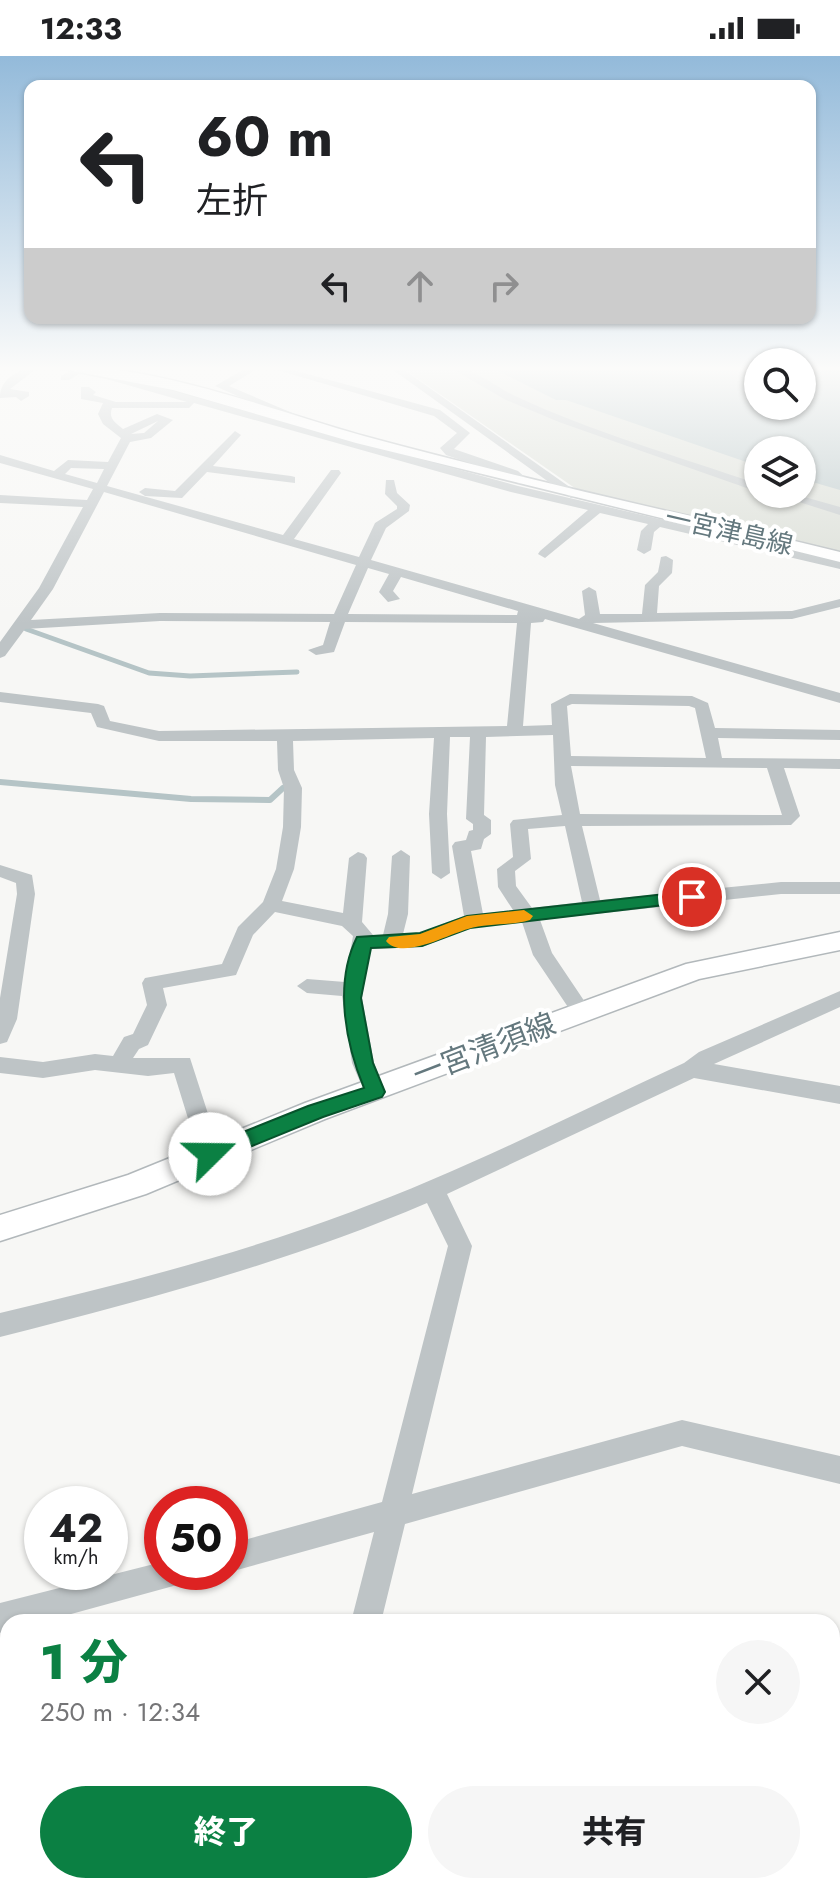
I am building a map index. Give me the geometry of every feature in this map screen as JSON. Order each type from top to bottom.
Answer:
[{"type":"main road","name":"一宮津島線","points":[[416,453],[575,495],[840,557]]},
{"type":"main road","name":"一宮清須線","points":[[0,1228],[135,1185],[315,1111],[375,1092],[581,1011],[695,971],[840,941]]},
{"type":"street","points":[[0,653],[12,629],[46,589],[118,453]]},
{"type":"street","points":[[121,494],[178,495],[218,453]]},
{"type":"street","points":[[370,453],[384,464]]},
{"type":"street","points":[[376,453],[459,480],[840,565]]},
{"type":"street","points":[[452,453],[514,474],[523,481]]},
{"type":"street","points":[[515,453],[575,495]]},
{"type":"street","points":[[657,453],[744,483]]},
{"type":"street","points":[[0,459],[397,572],[525,615]]},
{"type":"street","points":[[57,475],[68,464],[113,466]]},
{"type":"street","points":[[203,468],[291,480]]},
{"type":"street","points":[[286,541],[335,473]]},
{"type":"street","points":[[316,650],[329,649],[339,618],[380,526],[403,511],[404,505],[391,494],[390,483]]},
{"type":"street","points":[[0,499],[92,504]]},
{"type":"street","points":[[816,504],[840,511]]},
{"type":"street","points":[[545,554],[601,513]]},
{"type":"street","points":[[644,550],[648,531],[657,523]]},
{"type":"street","points":[[649,617],[652,585],[665,573],[666,560]]},
{"type":"street","points":[[779,562],[818,560]]},
{"type":"street","points":[[393,599],[386,592],[397,572]]},
{"type":"street","points":[[589,591],[593,619]]},
{"type":"street","points":[[568,621],[792,615],[840,603]]},
{"type":"street","points":[[12,629],[160,617],[525,615],[568,621],[840,698]]},
{"type":"street","points":[[515,729],[525,615]]},
{"type":"street","points":[[0,697],[98,709],[103,724],[159,736],[285,739],[515,729],[561,730]]},
{"type":"street","points":[[593,909],[577,853],[564,785],[559,704],[570,699],[677,700],[702,706],[715,762]]},
{"type":"street","points":[[475,923],[461,846],[475,845],[475,835],[482,834],[482,820],[475,819],[478,731]]},
{"type":"street","points":[[708,733],[840,735]]},
{"type":"street","points":[[441,873],[438,814],[442,734]]},
{"type":"street","points":[[119,1065],[131,1043],[141,1039],[157,1005],[152,983],[229,970],[245,932],[271,905],[285,869],[292,827],[293,788],[286,770],[285,739]]},
{"type":"street","points":[[563,761],[840,764]]},
{"type":"street","points":[[581,1011],[543,955],[528,916],[507,887],[504,873],[522,859],[519,824],[573,820],[785,821],[791,816],[774,764]]},
{"type":"street","points":[[391,942],[398,914],[401,856]]},
{"type":"street","points":[[352,924],[358,858]]},
{"type":"street","points":[[0,871],[25,879],[26,894],[7,1019],[0,1036]]},
{"type":"street","points":[[364,942],[422,940],[451,927],[475,923],[728,892],[840,888]]},
{"type":"street","points":[[271,905],[352,924],[363,934],[354,990],[356,1033],[375,1092]]},
{"type":"street","points":[[307,986],[354,990]]},
{"type":"street","points":[[0,1325],[255,1258],[433,1190],[692,1069],[707,1058],[840,998]]},
{"type":"street","points":[[0,1065],[43,1070],[95,1062],[148,1068],[182,1064],[210,1154]]},
{"type":"street","points":[[692,1069],[840,1095]]},
{"type":"street","points":[[368,1614],[460,1246],[433,1190]]},
{"type":"street","points":[[248,1553],[682,1433],[840,1470]]},
{"type":"street","points":[[15,1614],[144,1581]]},
{"type":"shaded area","points":[[524,453],[744,453],[744,508],[816,508],[816,470],[840,478],[840,553],[579,491]]},
{"type":"shaded area","points":[[720,453],[744,453],[744,461]]},
{"type":"shaded area","points":[[816,453],[840,453],[840,490],[816,483]]},
{"type":"waterway","points":[[26,629],[149,673],[190,676],[297,672]]},
{"type":"waterway","points":[[0,782],[191,799],[270,800],[283,788]]},
{"type":"slow traffic","points":[[395,941],[422,940],[467,922],[524,916]]},
{"type":"route","points":[[210,1154],[315,1111],[375,1092],[363,1063],[352,998],[364,942],[422,940],[467,922],[692,897]]}]
